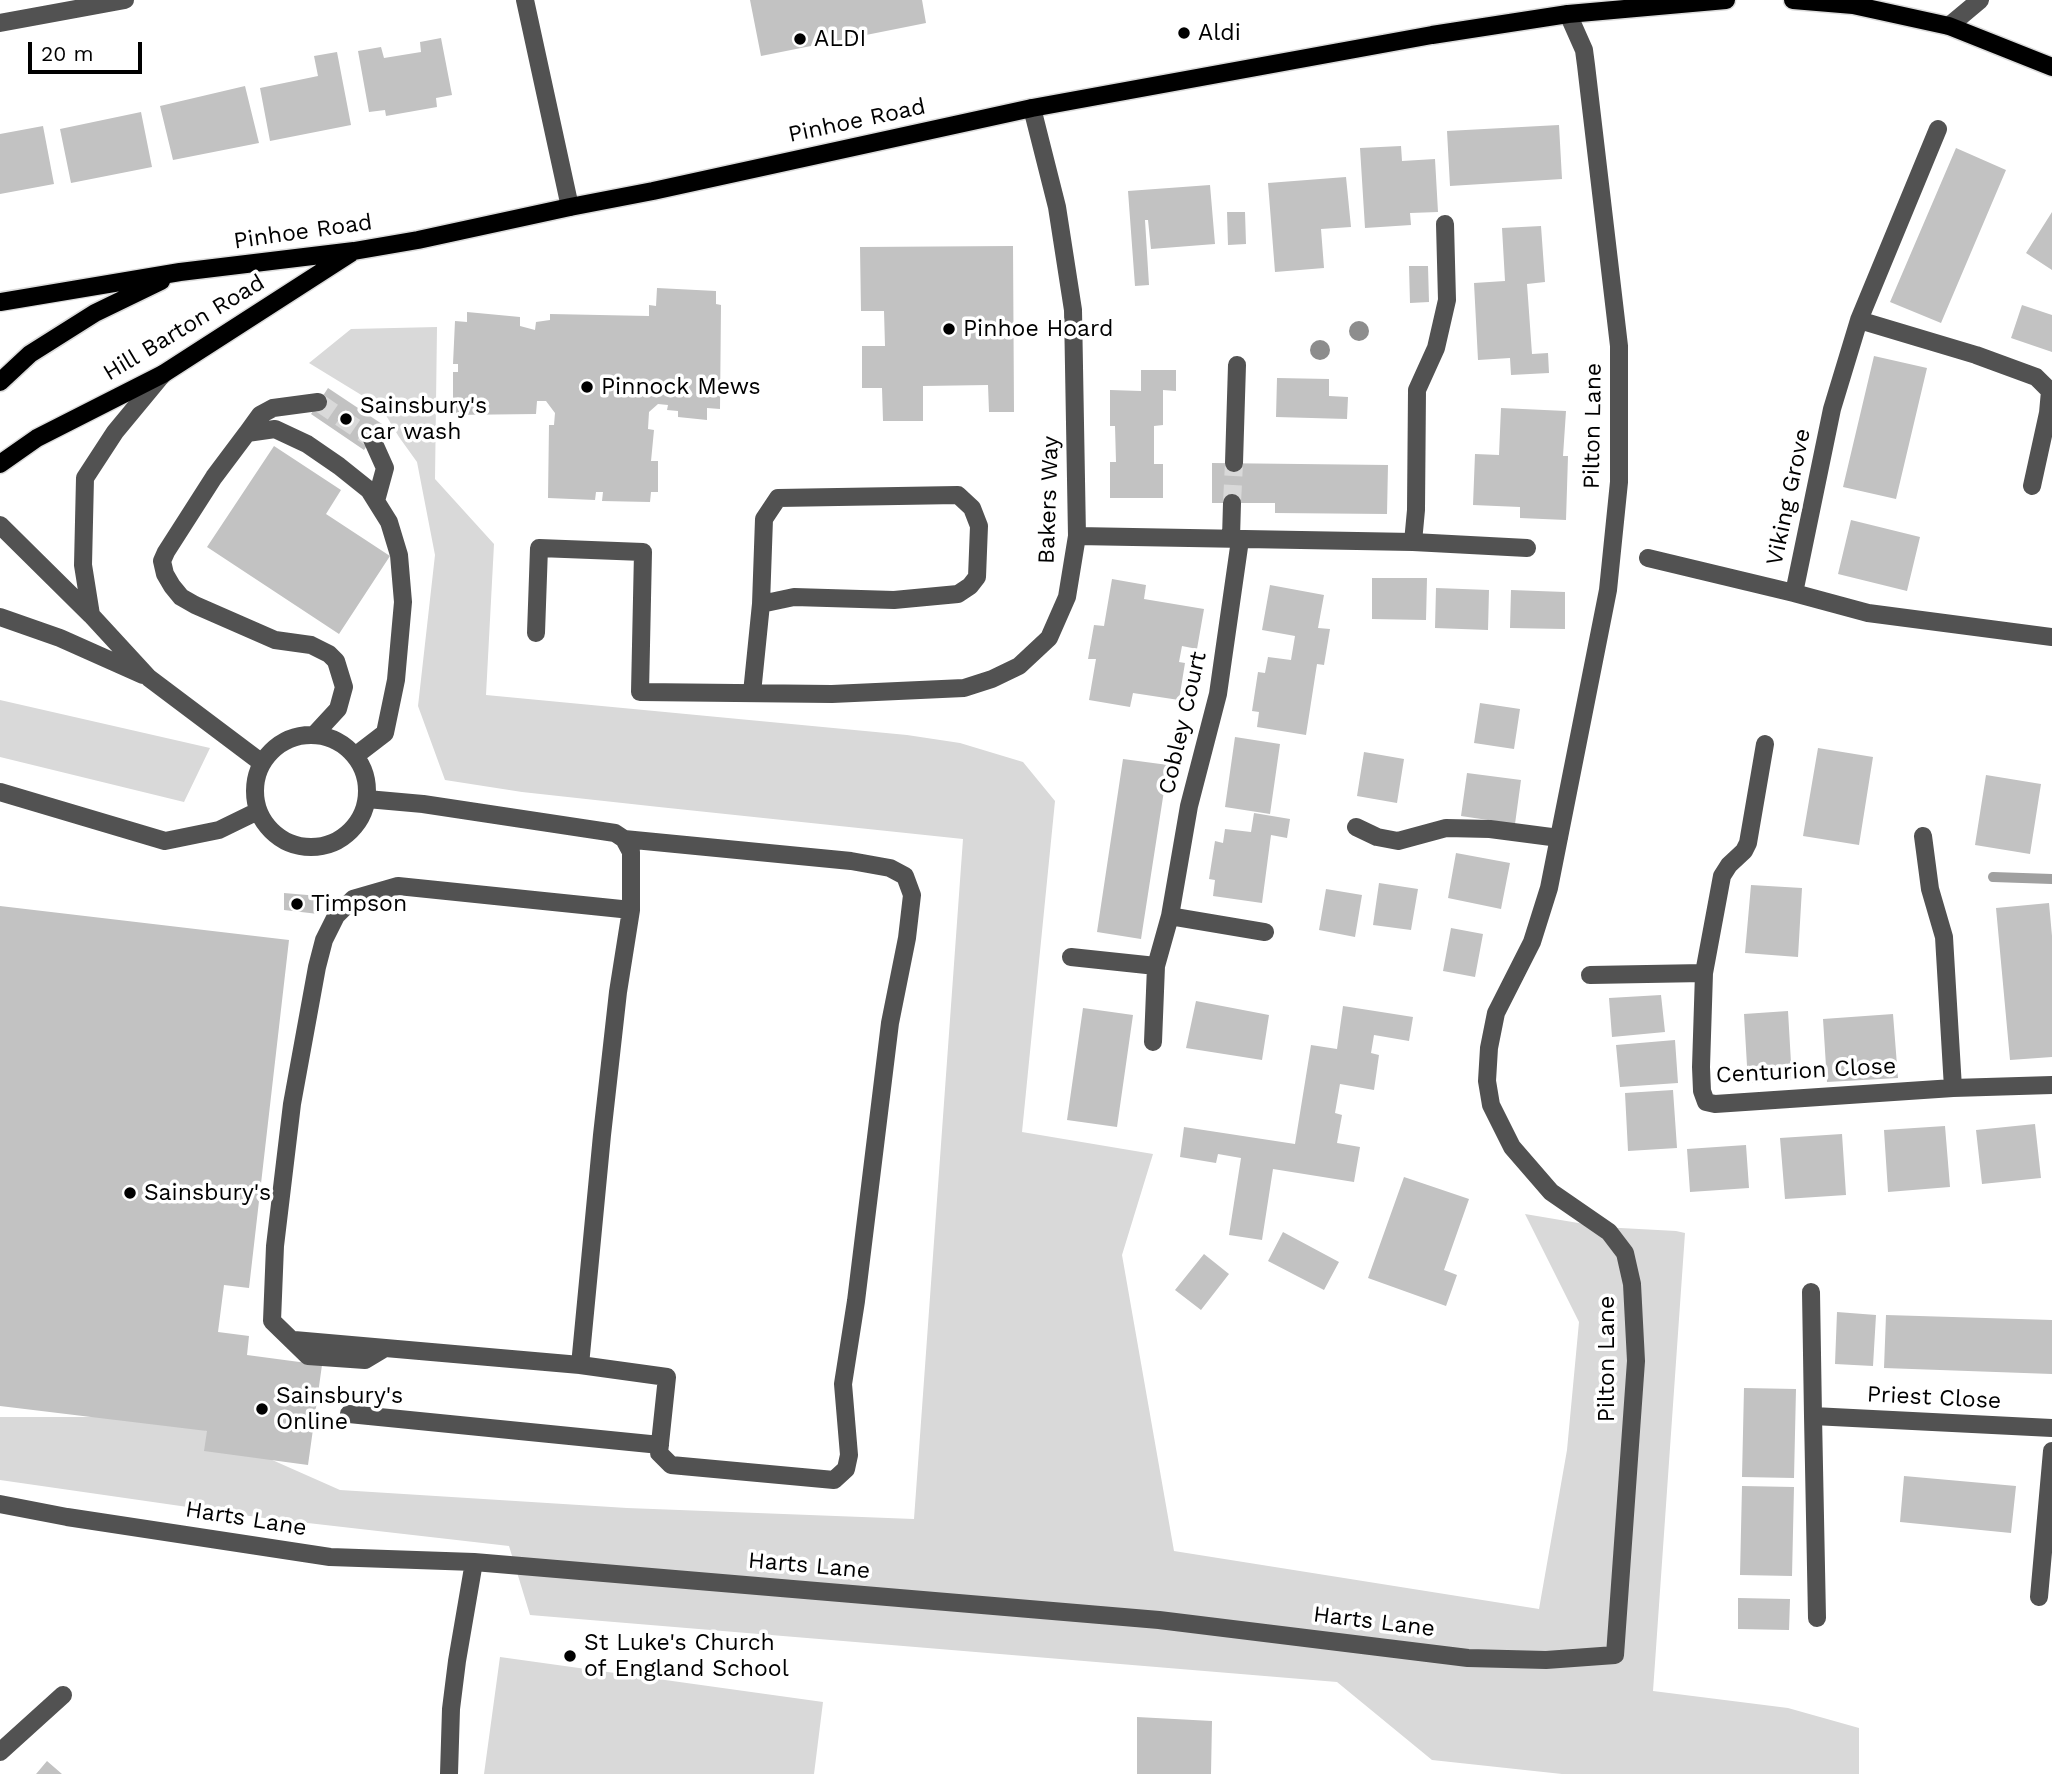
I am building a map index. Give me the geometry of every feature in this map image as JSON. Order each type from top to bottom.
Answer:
[{"type":"main road","name":"Pinhoe Road","points":[[0,302],[180,272],[354,251],[418,240],[1032,108],[1406,40],[1568,14],[1726,0]]},
{"type":"main road","points":[[1793,0],[1854,3],[1949,26],[2052,66]]},
{"type":"main road","name":"Hill Barton Road","points":[[0,464],[37,438],[163,374],[354,251]]},
{"type":"main road","points":[[0,382],[30,354],[94,313],[180,272]]},
{"type":"street","points":[[0,23],[125,0]]},
{"type":"street","points":[[525,0],[570,207]]},
{"type":"street","points":[[1949,26],[1980,0]]},
{"type":"street","name":"Pilton Lane","points":[[1568,14],[1584,50],[1619,346],[1619,482],[1613,551],[1599,639],[1549,888],[1532,942],[1496,1013],[1489,1048],[1487,1081],[1491,1105],[1512,1147],[1551,1192],[1609,1232],[1625,1253],[1632,1284],[1636,1361],[1615,1655]]},
{"type":"street","name":"Bakers Way","points":[[536,633],[539,548],[643,552],[640,692],[832,694],[964,688],[1019,666],[1049,638],[1067,597],[1077,536],[1073,310],[1057,207],[1032,108]]},
{"type":"street","name":"Viking Grove","points":[[1938,129],[1859,320],[1832,410],[1794,593],[1868,613],[2052,637]]},
{"type":"street","points":[[1413,541],[1416,510],[1417,390],[1436,348],[1447,300],[1445,224]]},
{"type":"street","points":[[1859,320],[1976,355],[2036,377],[2050,391],[2048,413],[2032,486]]},
{"type":"street","points":[[1234,463],[1237,365]]},
{"type":"street","points":[[91,615],[83,565],[85,478],[115,432],[163,374]]},
{"type":"street","points":[[313,735],[338,709],[344,687],[336,661],[329,654],[311,645],[275,640],[181,597],[165,574],[162,561],[214,477],[260,415],[273,408],[318,402]]},
{"type":"street","points":[[247,433],[275,429],[307,444],[369,489],[389,522],[399,555],[402,602],[391,708],[385,733],[355,756]]},
{"type":"street","points":[[372,439],[385,468],[376,501]]},
{"type":"street","points":[[752,694],[761,604],[764,519],[778,498],[943,494],[958,495],[972,508],[979,526],[977,577],[958,594],[894,600],[794,597],[761,604]]},
{"type":"street","name":"Cobley Court","points":[[1153,1042],[1156,966],[1170,916],[1189,806],[1218,694],[1236,539],[1232,503]]},
{"type":"street","points":[[0,525],[91,615],[149,678],[262,763]]},
{"type":"street","points":[[1077,536],[1413,541],[1528,548]]},
{"type":"street","points":[[1648,558],[1794,593]]},
{"type":"street","points":[[0,617],[60,638],[149,678]]},
{"type":"street","points":[[313,735],[329,738],[343,745],[355,756],[365,778],[366,799],[361,817],[350,831],[335,842],[317,847],[281,839],[268,827],[258,811],[255,795],[256,779],[262,763],[271,751],[284,741],[313,735]]},
{"type":"street","name":"Centurion Close","points":[[1765,744],[1748,843],[1722,876],[1704,972],[1701,1067],[1702,1091],[1706,1102],[1715,1104],[1953,1088],[2052,1085]]},
{"type":"street","points":[[0,792],[165,841],[219,830],[258,811]]},
{"type":"street","points":[[366,799],[424,804],[615,833],[624,839],[631,852],[631,910],[618,992],[580,1365]]},
{"type":"street","points":[[1356,827],[1377,837],[1398,841],[1446,828],[1490,829],[1559,838]]},
{"type":"street","points":[[1923,836],[1930,889],[1944,937],[1953,1088]]},
{"type":"street","points":[[624,839],[851,861],[890,868],[905,876],[912,895],[907,938],[890,1023],[856,1301],[843,1384],[849,1455],[846,1469],[834,1480],[671,1465],[659,1453],[667,1377],[580,1365],[294,1340],[272,1321],[275,1246],[292,1104],[317,967],[324,940],[336,916],[353,899],[397,886],[631,910]]},
{"type":"street","points":[[1170,916],[1265,932]]},
{"type":"street","points":[[1071,957],[1156,966]]},
{"type":"street","points":[[1590,975],[1704,972]]},
{"type":"street","points":[[1811,1292],[1816,1618]]},
{"type":"street","points":[[349,1414],[660,1445]]},
{"type":"street","name":"Priest Close","points":[[1813,1416],[2052,1428]]},
{"type":"street","points":[[2039,1597],[2052,1451]]},
{"type":"street","name":"Harts Lane","points":[[0,1504],[67,1517],[330,1557],[474,1562],[1159,1620],[1468,1658],[1546,1660],[1615,1655]]},
{"type":"street","points":[[449,1774],[451,1709],[474,1562]]},
{"type":"street","points":[[0,1752],[63,1695]]},
{"type":"shaded area","points":[[437,327],[435,479],[494,544],[486,695],[907,735],[960,743],[1023,762],[1055,801],[1022,1132],[1153,1154],[1122,1255],[1174,1551],[1539,1609],[1567,1450],[1579,1322],[1525,1214],[1602,1227],[1685,1233],[1653,1691],[1788,1708],[1859,1728],[1859,1774],[1562,1774],[1432,1760],[1337,1682],[530,1615],[509,1546],[264,1518],[0,1480],[0,1417],[175,1417],[340,1490],[627,1508],[914,1519],[963,839],[522,792],[445,780],[418,706],[435,555],[417,462],[381,407],[309,363],[351,329]]},
{"type":"shaded area","points":[[0,700],[210,748],[184,802],[0,757]]},
{"type":"shaded area","points":[[500,1657],[823,1702],[814,1774],[484,1774]]},
{"type":"building","name":"ALDI","points":[[750,0],[922,0],[926,23],[761,56]]},
{"type":"building","points":[[441,38],[452,95],[436,98],[437,107],[386,116],[385,110],[369,112],[358,51],[381,47],[384,58],[421,52],[420,42]]},
{"type":"building","points":[[337,52],[351,125],[270,141],[260,88],[318,76],[314,56]]},
{"type":"building","points":[[245,86],[259,143],[173,160],[160,106]]},
{"type":"building","points":[[141,112],[152,167],[71,183],[60,129]]},
{"type":"building","points":[[1559,125],[1562,179],[1450,186],[1447,131]]},
{"type":"building","points":[[43,126],[54,184],[0,194],[0,134]]},
{"type":"building","points":[[1401,146],[1402,161],[1435,159],[1438,212],[1410,213],[1411,225],[1365,228],[1360,148]]},
{"type":"building","points":[[1956,148],[2006,170],[1941,323],[1890,302]]},
{"type":"building","points":[[1346,177],[1351,227],[1321,229],[1324,268],[1275,272],[1268,183]]},
{"type":"building","points":[[1210,185],[1215,244],[1151,249],[1148,220],[1145,220],[1149,285],[1135,286],[1128,191]]},
{"type":"building","points":[[1227,212],[1245,212],[1246,244],[1228,245]]},
{"type":"building","points":[[2052,212],[2052,270],[2026,253]]},
{"type":"building","points":[[1541,226],[1545,282],[1527,284],[1532,354],[1548,353],[1549,373],[1511,375],[1510,358],[1478,360],[1474,283],[1505,281],[1502,228]]},
{"type":"building","name":"Pinhoe Hoard","points":[[1013,246],[1014,412],[989,412],[988,385],[923,386],[923,421],[883,421],[882,388],[862,388],[862,346],[885,346],[884,311],[861,311],[860,247]]},
{"type":"building","points":[[1409,266],[1428,266],[1429,302],[1410,303]]},
{"type":"building","name":"Pinnock Mews","points":[[657,288],[716,291],[716,304],[721,305],[720,409],[707,408],[707,420],[678,417],[678,411],[667,410],[668,405],[658,404],[649,412],[648,429],[654,430],[651,461],[658,461],[658,492],[651,492],[650,502],[602,501],[603,492],[596,492],[595,500],[548,498],[549,425],[554,425],[555,413],[546,401],[537,401],[536,414],[453,415],[453,372],[458,372],[458,364],[453,364],[455,321],[467,322],[467,312],[520,317],[520,326],[535,330],[536,322],[550,320],[550,314],[649,316],[649,305],[656,306]]},
{"type":"building","points":[[2022,305],[2052,315],[2052,352],[2011,338]]},
{"type":"building","points":[[1874,356],[1927,368],[1896,499],[1843,487]]},
{"type":"building","points":[[1141,370],[1176,370],[1176,391],[1163,390],[1163,425],[1154,426],[1154,464],[1163,464],[1163,498],[1110,498],[1110,462],[1116,462],[1115,426],[1110,426],[1110,390],[1141,391]]},
{"type":"building","points":[[1277,378],[1329,379],[1329,396],[1348,397],[1347,419],[1276,417]]},
{"type":"building","name":"Sainsbury's car wash","points":[[328,388],[382,424],[364,450],[311,414]]},
{"type":"building","points":[[1501,408],[1566,411],[1563,456],[1568,456],[1566,520],[1520,518],[1520,507],[1473,505],[1475,454],[1499,455]]},
{"type":"building","points":[[274,446],[341,490],[326,514],[390,556],[339,634],[207,547]]},
{"type":"building","points":[[1212,463],[1388,465],[1387,514],[1275,513],[1275,503],[1212,503]]},
{"type":"building","points":[[1851,520],[1920,537],[1907,591],[1838,574]]},
{"type":"building","points":[[1372,578],[1427,578],[1426,620],[1372,619]]},
{"type":"building","points":[[1112,579],[1146,585],[1144,599],[1204,609],[1197,649],[1182,646],[1179,662],[1185,663],[1179,700],[1133,693],[1130,707],[1089,700],[1096,659],[1088,659],[1094,625],[1104,626]]},
{"type":"building","points":[[1270,585],[1324,595],[1318,628],[1330,629],[1324,665],[1317,664],[1306,735],[1257,727],[1259,712],[1252,711],[1258,672],[1265,673],[1268,657],[1291,660],[1295,636],[1262,630]]},
{"type":"building","points":[[1436,588],[1489,590],[1488,630],[1435,628]]},
{"type":"building","points":[[1511,590],[1565,592],[1565,629],[1510,628]]},
{"type":"building","points":[[1480,703],[1520,709],[1514,749],[1474,743]]},
{"type":"building","points":[[1235,737],[1280,744],[1270,814],[1225,807]]},
{"type":"building","points":[[1818,748],[1873,757],[1859,845],[1803,836]]},
{"type":"building","points":[[1364,752],[1404,759],[1397,803],[1357,796]]},
{"type":"building","points":[[1123,759],[1168,765],[1141,939],[1097,932]]},
{"type":"building","points":[[1467,773],[1521,780],[1515,824],[1461,816]]},
{"type":"building","points":[[1986,775],[2041,784],[2030,854],[1975,845]]},
{"type":"building","points":[[1254,813],[1290,819],[1287,838],[1271,835],[1262,903],[1213,896],[1215,880],[1209,879],[1215,841],[1223,843],[1225,829],[1251,832]]},
{"type":"building","points":[[1456,853],[1510,863],[1501,909],[1448,898]]},
{"type":"building","points":[[1379,883],[1418,889],[1411,930],[1373,925]]},
{"type":"building","points":[[1751,885],[1802,888],[1798,957],[1745,953]]},
{"type":"building","points":[[1326,889],[1362,895],[1355,937],[1319,930]]},
{"type":"building","points":[[284,893],[319,896],[318,914],[284,910]]},
{"type":"building","points":[[2049,903],[2052,936],[2052,1057],[2010,1060],[1996,908]]},
{"type":"building","name":"Sainsbury's","points":[[0,906],[289,940],[249,1288],[224,1285],[218,1332],[249,1336],[247,1355],[322,1365],[308,1465],[204,1451],[207,1431],[0,1406]]},
{"type":"building","points":[[1451,928],[1483,934],[1475,977],[1443,971]]},
{"type":"building","points":[[1661,995],[1665,1032],[1612,1037],[1609,998]]},
{"type":"building","points":[[1196,1001],[1269,1015],[1262,1060],[1186,1048]]},
{"type":"building","points":[[1343,1006],[1413,1017],[1409,1041],[1374,1035],[1371,1053],[1379,1055],[1374,1090],[1340,1084],[1335,1113],[1342,1115],[1337,1143],[1360,1147],[1354,1182],[1273,1169],[1262,1240],[1229,1235],[1241,1158],[1218,1154],[1216,1163],[1180,1157],[1184,1127],[1295,1144],[1311,1045],[1337,1049]]},
{"type":"building","points":[[1083,1008],[1133,1015],[1117,1127],[1067,1120]]},
{"type":"building","points":[[1788,1011],[1792,1080],[1748,1083],[1744,1014]]},
{"type":"building","points":[[1893,1014],[1898,1078],[1827,1082],[1823,1019]]},
{"type":"building","points":[[1675,1040],[1678,1083],[1620,1087],[1616,1045]]},
{"type":"building","points":[[1673,1090],[1677,1148],[1628,1151],[1625,1093]]},
{"type":"building","points":[[2035,1124],[2041,1178],[1982,1184],[1976,1130]]},
{"type":"building","points":[[1945,1126],[1950,1187],[1888,1192],[1884,1130]]},
{"type":"building","points":[[1842,1134],[1846,1195],[1785,1199],[1780,1138]]},
{"type":"building","points":[[1746,1145],[1749,1188],[1690,1192],[1687,1149]]},
{"type":"building","points":[[1404,1177],[1469,1199],[1444,1270],[1457,1275],[1446,1306],[1368,1278]]},
{"type":"building","points":[[1283,1232],[1339,1262],[1324,1290],[1268,1261]]},
{"type":"building","points":[[1204,1254],[1229,1274],[1201,1310],[1175,1290]]},
{"type":"building","points":[[1837,1312],[1876,1315],[1873,1366],[1835,1364]]},
{"type":"building","points":[[1886,1315],[2052,1320],[2052,1374],[1884,1368]]},
{"type":"building","points":[[1744,1388],[1796,1389],[1794,1478],[1742,1477]]},
{"type":"building","points":[[1904,1476],[2016,1486],[2011,1533],[1900,1522]]},
{"type":"building","points":[[1742,1486],[1794,1487],[1792,1576],[1740,1575]]},
{"type":"building","points":[[1738,1598],[1790,1599],[1789,1630],[1738,1629]]},
{"type":"building","points":[[1137,1717],[1212,1721],[1211,1774],[1137,1774]]},
{"type":"building","points":[[47,1761],[62,1774],[36,1774]]},
{"type":"waterway","points":[[1993,877],[2052,879]]},
{"type":"tunnel","points":[[318,402],[372,439]]},
{"type":"tunnel","points":[[1232,503],[1234,463]]},
{"type":"place","name":"Aldi","points":[[1184,33]]},
{"type":"place","name":"ALDI","points":[[800,39]]},
{"type":"place","name":"Pinhoe Hoard","points":[[949,329]]},
{"type":"place","name":"Pinnock Mews","points":[[587,387]]},
{"type":"place","name":"Sainsbury's car wash","points":[[346,419]]},
{"type":"place","name":"Timpson","points":[[297,904]]},
{"type":"place","name":"Sainsbury's","points":[[130,1193]]},
{"type":"place","name":"Sainsbury's Online","points":[[262,1409]]},
{"type":"place","name":"St Luke's Church of England School","points":[[570,1656]]}]
